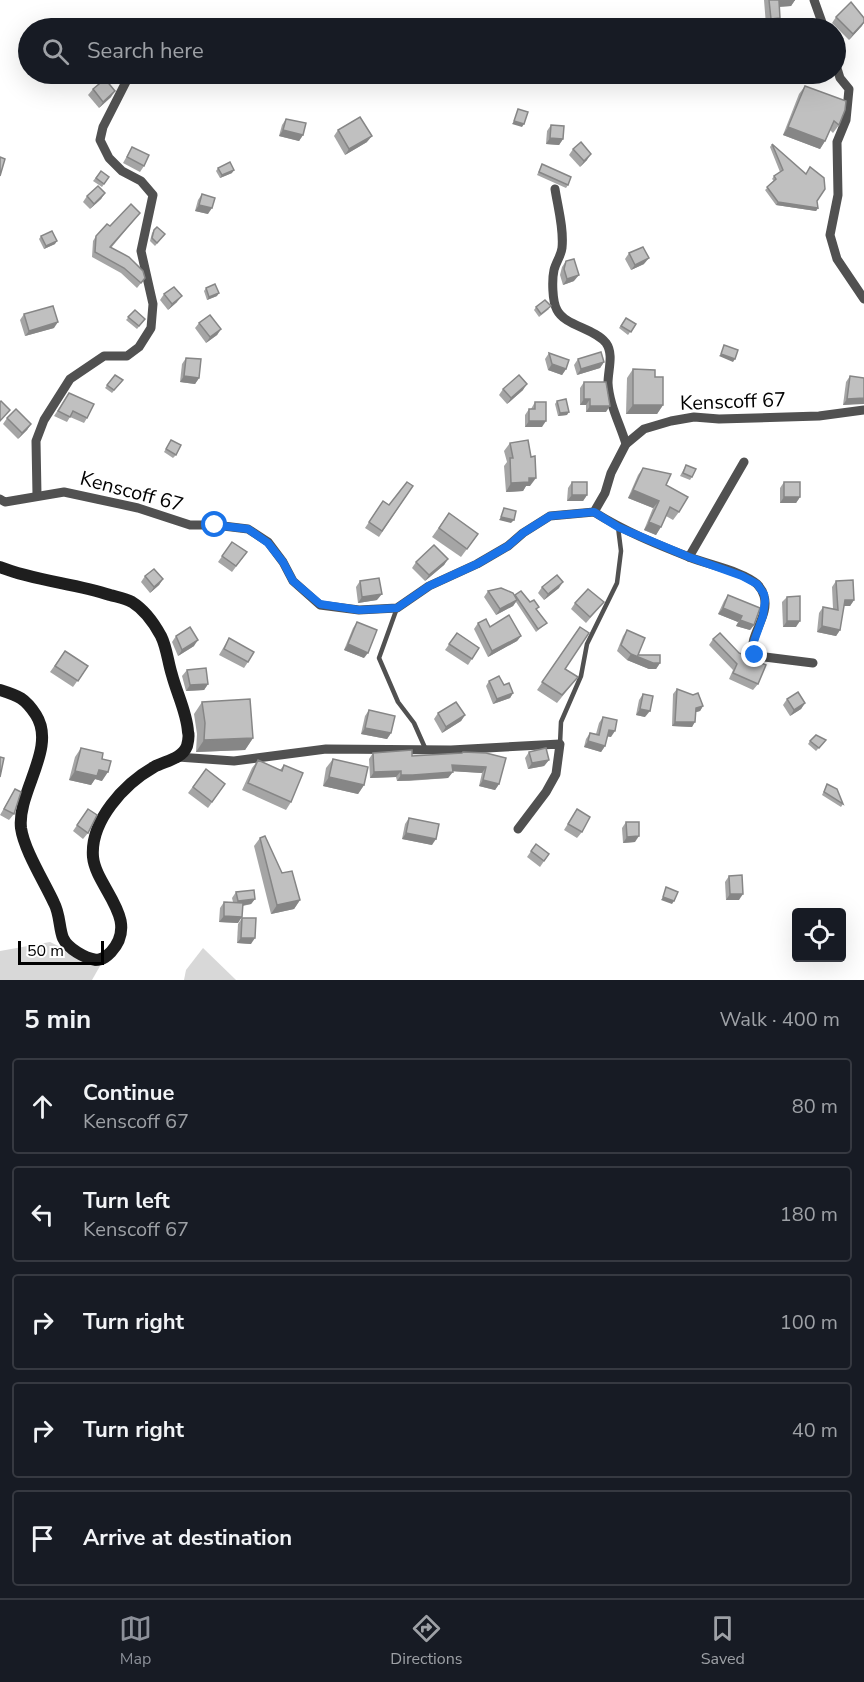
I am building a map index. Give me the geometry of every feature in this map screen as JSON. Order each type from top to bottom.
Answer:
[{"type":"main road","points":[[0,567],[87,587],[131,602],[150,618],[162,639],[188,733],[187,746],[178,757],[153,767],[129,786],[104,815],[92,844],[94,864],[102,883],[117,906],[121,924],[118,945],[107,957],[98,960],[80,955],[63,938],[55,903],[39,874],[21,830],[22,804],[40,751],[42,732],[39,720],[27,701],[0,690]]},
{"type":"street","points":[[814,0],[820,18]]},
{"type":"street","points":[[37,495],[36,441],[44,420],[70,379],[104,356],[127,356],[139,347],[151,328],[153,304],[141,251],[153,195],[141,181],[122,171],[109,158],[100,140],[103,127],[125,84]]},
{"type":"street","points":[[845,84],[849,89],[846,120],[837,142],[838,195],[830,235],[837,259],[864,299]]},
{"type":"street","points":[[555,189],[562,233],[562,249],[553,276],[557,311],[564,318],[601,337],[608,346],[610,400],[626,444]]},
{"type":"street","name":"Kenscoff 67","points":[[594,512],[605,493],[611,473],[626,444],[644,429],[694,417],[719,419],[819,417],[864,410]]},
{"type":"street","points":[[689,557],[744,462]]},
{"type":"street","name":"Kenscoff 67","points":[[0,499],[5,502],[64,492],[138,508],[190,525],[248,529],[268,543],[283,562],[293,581],[320,604],[359,610],[397,608]]},
{"type":"street","points":[[397,608],[429,586],[477,564],[508,546],[523,533],[550,516],[594,512],[618,527],[757,584],[764,594],[763,616],[752,647],[755,655],[813,663]]},
{"type":"street","points":[[178,757],[234,761],[326,748],[426,750],[560,744],[556,774],[546,792],[518,829]]},
{"type":"lane","points":[[560,744],[561,722],[581,676],[586,644],[616,583],[621,551],[618,527]]},
{"type":"lane","points":[[397,608],[379,658],[398,702],[414,723],[426,750]]},
{"type":"shaded area","points":[[50,942],[100,966],[92,980],[0,980],[0,951]]},
{"type":"shaded area","points":[[203,948],[236,980],[184,980],[186,970]]},
{"type":"building","points":[[769,0],[795,0],[779,1],[780,18],[771,18]]},
{"type":"building","points":[[851,2],[864,18],[864,22],[853,34],[846,27],[846,18],[836,17]]},
{"type":"building","points":[[99,84],[109,84],[115,91],[103,102],[93,89]]},
{"type":"building","points":[[805,86],[846,101],[839,125],[834,121],[825,141],[788,127]]},
{"type":"building","points":[[518,109],[528,112],[524,124],[514,121]]},
{"type":"building","points":[[360,117],[372,136],[349,149],[338,130]]},
{"type":"building","points":[[286,119],[306,123],[303,135],[283,130]]},
{"type":"building","points":[[551,125],[564,126],[563,139],[550,138]]},
{"type":"building","points":[[581,142],[591,154],[584,161],[573,149]]},
{"type":"building","points":[[772,144],[806,174],[810,167],[824,178],[825,189],[817,201],[818,208],[778,202],[767,187],[776,179],[774,176],[783,170]]},
{"type":"building","points":[[132,147],[149,155],[144,166],[127,157]]},
{"type":"building","points":[[0,157],[5,159],[0,176]]},
{"type":"building","points":[[230,162],[234,170],[222,175],[218,168]]},
{"type":"building","points":[[542,164],[571,177],[568,185],[539,172]]},
{"type":"building","points":[[101,171],[109,177],[104,184],[96,178]]},
{"type":"building","points":[[98,186],[105,193],[94,204],[87,196]]},
{"type":"building","points":[[202,194],[215,198],[212,208],[199,205]]},
{"type":"building","points":[[131,204],[140,213],[110,247],[129,257],[143,271],[145,278],[141,283],[124,268],[95,252],[96,236],[107,224],[110,226]]},
{"type":"building","points":[[157,227],[165,234],[157,243],[152,238]]},
{"type":"building","points":[[52,231],[57,241],[46,246],[41,236]]},
{"type":"building","points":[[643,247],[649,258],[635,265],[629,253]]},
{"type":"building","points":[[574,259],[579,275],[567,279],[564,269],[566,261]]},
{"type":"building","points":[[215,284],[219,293],[209,297],[206,288]]},
{"type":"building","points":[[174,287],[182,296],[172,304],[164,294]]},
{"type":"building","points":[[545,300],[551,306],[541,314],[536,307]]},
{"type":"building","points":[[53,306],[58,322],[29,331],[24,314]]},
{"type":"building","points":[[135,310],[145,319],[139,326],[128,317]]},
{"type":"building","points":[[210,315],[221,329],[210,337],[199,323]]},
{"type":"building","points":[[626,318],[636,324],[631,332],[621,326]]},
{"type":"building","points":[[724,345],[738,350],[735,359],[721,354]]},
{"type":"building","points":[[601,352],[604,362],[581,369],[578,359]]},
{"type":"building","points":[[549,353],[569,360],[566,369],[552,364]]},
{"type":"building","points":[[186,358],[201,359],[199,378],[184,376]]},
{"type":"building","points":[[633,369],[655,370],[655,377],[663,377],[663,405],[633,405]]},
{"type":"building","points":[[115,375],[123,380],[114,390],[107,385]]},
{"type":"building","points":[[519,375],[527,384],[511,398],[503,389]]},
{"type":"building","points":[[850,376],[864,378],[864,398],[847,399]]},
{"type":"building","points":[[584,382],[606,382],[610,406],[590,406],[590,399],[584,399]]},
{"type":"building","points":[[69,393],[94,404],[87,418],[73,411],[70,417],[58,411]]},
{"type":"building","points":[[566,399],[569,412],[560,413],[557,401]]},
{"type":"building","points":[[0,402],[10,410],[0,421]]},
{"type":"building","points":[[535,402],[546,402],[546,421],[529,421],[529,409],[535,409]]},
{"type":"building","points":[[16,409],[31,424],[22,433],[7,418]]},
{"type":"building","points":[[171,440],[181,445],[176,455],[166,449]]},
{"type":"building","points":[[528,440],[531,457],[535,456],[536,478],[529,478],[529,482],[511,483],[510,458],[513,458],[510,443]]},
{"type":"building","points":[[686,465],[696,469],[692,477],[683,473]]},
{"type":"building","points":[[643,468],[671,474],[666,485],[688,497],[679,512],[670,507],[661,527],[649,522],[659,501],[633,490]]},
{"type":"building","points":[[407,482],[413,486],[382,531],[369,522],[383,501],[389,505]]},
{"type":"building","points":[[572,482],[587,482],[587,495],[572,495]]},
{"type":"building","points":[[784,482],[800,482],[800,497],[784,497]]},
{"type":"building","points":[[504,508],[516,511],[514,520],[501,517]]},
{"type":"building","points":[[449,513],[478,534],[467,549],[439,528]]},
{"type":"building","points":[[232,542],[247,552],[236,566],[222,556]]},
{"type":"building","points":[[434,545],[448,559],[429,575],[416,562]]},
{"type":"building","points":[[154,569],[163,579],[154,587],[145,576]]},
{"type":"building","points":[[557,575],[563,582],[548,594],[542,587]]},
{"type":"building","points":[[379,578],[382,594],[362,597],[360,581]]},
{"type":"building","points":[[853,580],[854,600],[845,600],[840,630],[822,626],[823,607],[838,610],[836,581]]},
{"type":"building","points":[[501,588],[513,593],[517,600],[500,609],[488,591]]},
{"type":"building","points":[[588,589],[604,602],[590,617],[575,603]]},
{"type":"building","points":[[521,591],[530,602],[534,600],[539,607],[536,609],[547,623],[538,629],[515,595]]},
{"type":"building","points":[[728,595],[760,608],[754,625],[740,620],[742,616],[723,608]]},
{"type":"building","points":[[800,596],[800,621],[787,621],[787,597]]},
{"type":"building","points":[[509,615],[521,636],[492,651],[478,623],[486,619],[490,627]]},
{"type":"building","points":[[357,622],[377,630],[368,653],[348,644]]},
{"type":"building","points":[[190,627],[198,640],[182,650],[176,636]]},
{"type":"building","points":[[580,627],[589,633],[565,669],[578,677],[562,695],[542,682]]},
{"type":"building","points":[[627,630],[645,638],[638,655],[660,655],[660,663],[653,663],[631,654],[621,645]]},
{"type":"building","points":[[457,633],[479,648],[472,659],[449,644]]},
{"type":"building","points":[[720,633],[739,653],[766,665],[758,684],[733,673],[737,664],[713,639]]},
{"type":"building","points":[[229,638],[254,652],[248,662],[224,649]]},
{"type":"building","points":[[65,651],[88,666],[78,681],[55,666]]},
{"type":"building","points":[[206,668],[208,684],[190,685],[187,670]]},
{"type":"building","points":[[499,676],[504,685],[509,683],[513,693],[497,699],[489,681]]},
{"type":"building","points":[[677,689],[693,695],[698,693],[703,706],[696,708],[695,722],[675,722]]},
{"type":"building","points":[[798,692],[805,703],[794,710],[787,699]]},
{"type":"building","points":[[643,694],[653,696],[650,711],[640,709]]},
{"type":"building","points":[[250,699],[253,738],[204,740],[205,723],[202,702]]},
{"type":"building","points":[[456,702],[465,715],[446,727],[438,713]]},
{"type":"building","points":[[369,710],[395,716],[391,733],[365,728]]},
{"type":"building","points":[[603,717],[617,720],[615,731],[609,730],[605,746],[588,741],[590,733],[599,735]]},
{"type":"building","points":[[816,735],[826,740],[819,748],[810,741]]},
{"type":"building","points":[[81,748],[103,753],[102,759],[111,761],[108,772],[99,770],[97,776],[75,771]]},
{"type":"building","points":[[546,748],[549,760],[532,763],[529,752]]},
{"type":"building","points":[[412,750],[412,756],[463,752],[486,753],[506,758],[499,784],[483,780],[486,767],[452,765],[453,772],[413,775],[401,775],[401,771],[374,772],[373,753]]},
{"type":"building","points":[[0,757],[4,758],[0,777]]},
{"type":"building","points":[[333,759],[368,767],[364,785],[329,777]]},
{"type":"building","points":[[258,760],[282,771],[284,765],[303,773],[291,802],[248,783]]},
{"type":"building","points":[[206,769],[225,784],[212,802],[193,787]]},
{"type":"building","points":[[827,784],[837,789],[843,804],[824,792]]},
{"type":"building","points":[[15,789],[21,792],[14,814],[4,809]]},
{"type":"building","points":[[88,809],[97,815],[88,833],[77,825]]},
{"type":"building","points":[[577,809],[590,817],[582,832],[568,824]]},
{"type":"building","points":[[409,818],[439,824],[436,839],[406,833]]},
{"type":"building","points":[[626,822],[639,822],[639,836],[627,837]]},
{"type":"building","points":[[265,836],[282,873],[292,871],[300,900],[277,905],[260,838]]},
{"type":"building","points":[[536,844],[549,854],[544,861],[531,851]]},
{"type":"building","points":[[742,875],[743,894],[730,894],[729,876]]},
{"type":"building","points":[[666,887],[678,892],[674,901],[663,897]]},
{"type":"building","points":[[254,890],[255,899],[238,901],[236,892]]},
{"type":"building","points":[[224,902],[243,903],[242,917],[224,916]]},
{"type":"building","points":[[242,918],[256,918],[255,938],[241,938]]},
{"type":"route","points":[[215,525],[248,529],[268,543],[283,562],[293,581],[320,604],[359,610],[397,608],[429,586],[477,564],[508,546],[523,533],[550,516],[594,512],[618,527],[757,584],[764,594],[765,601],[763,616],[752,647],[755,655]]}]
